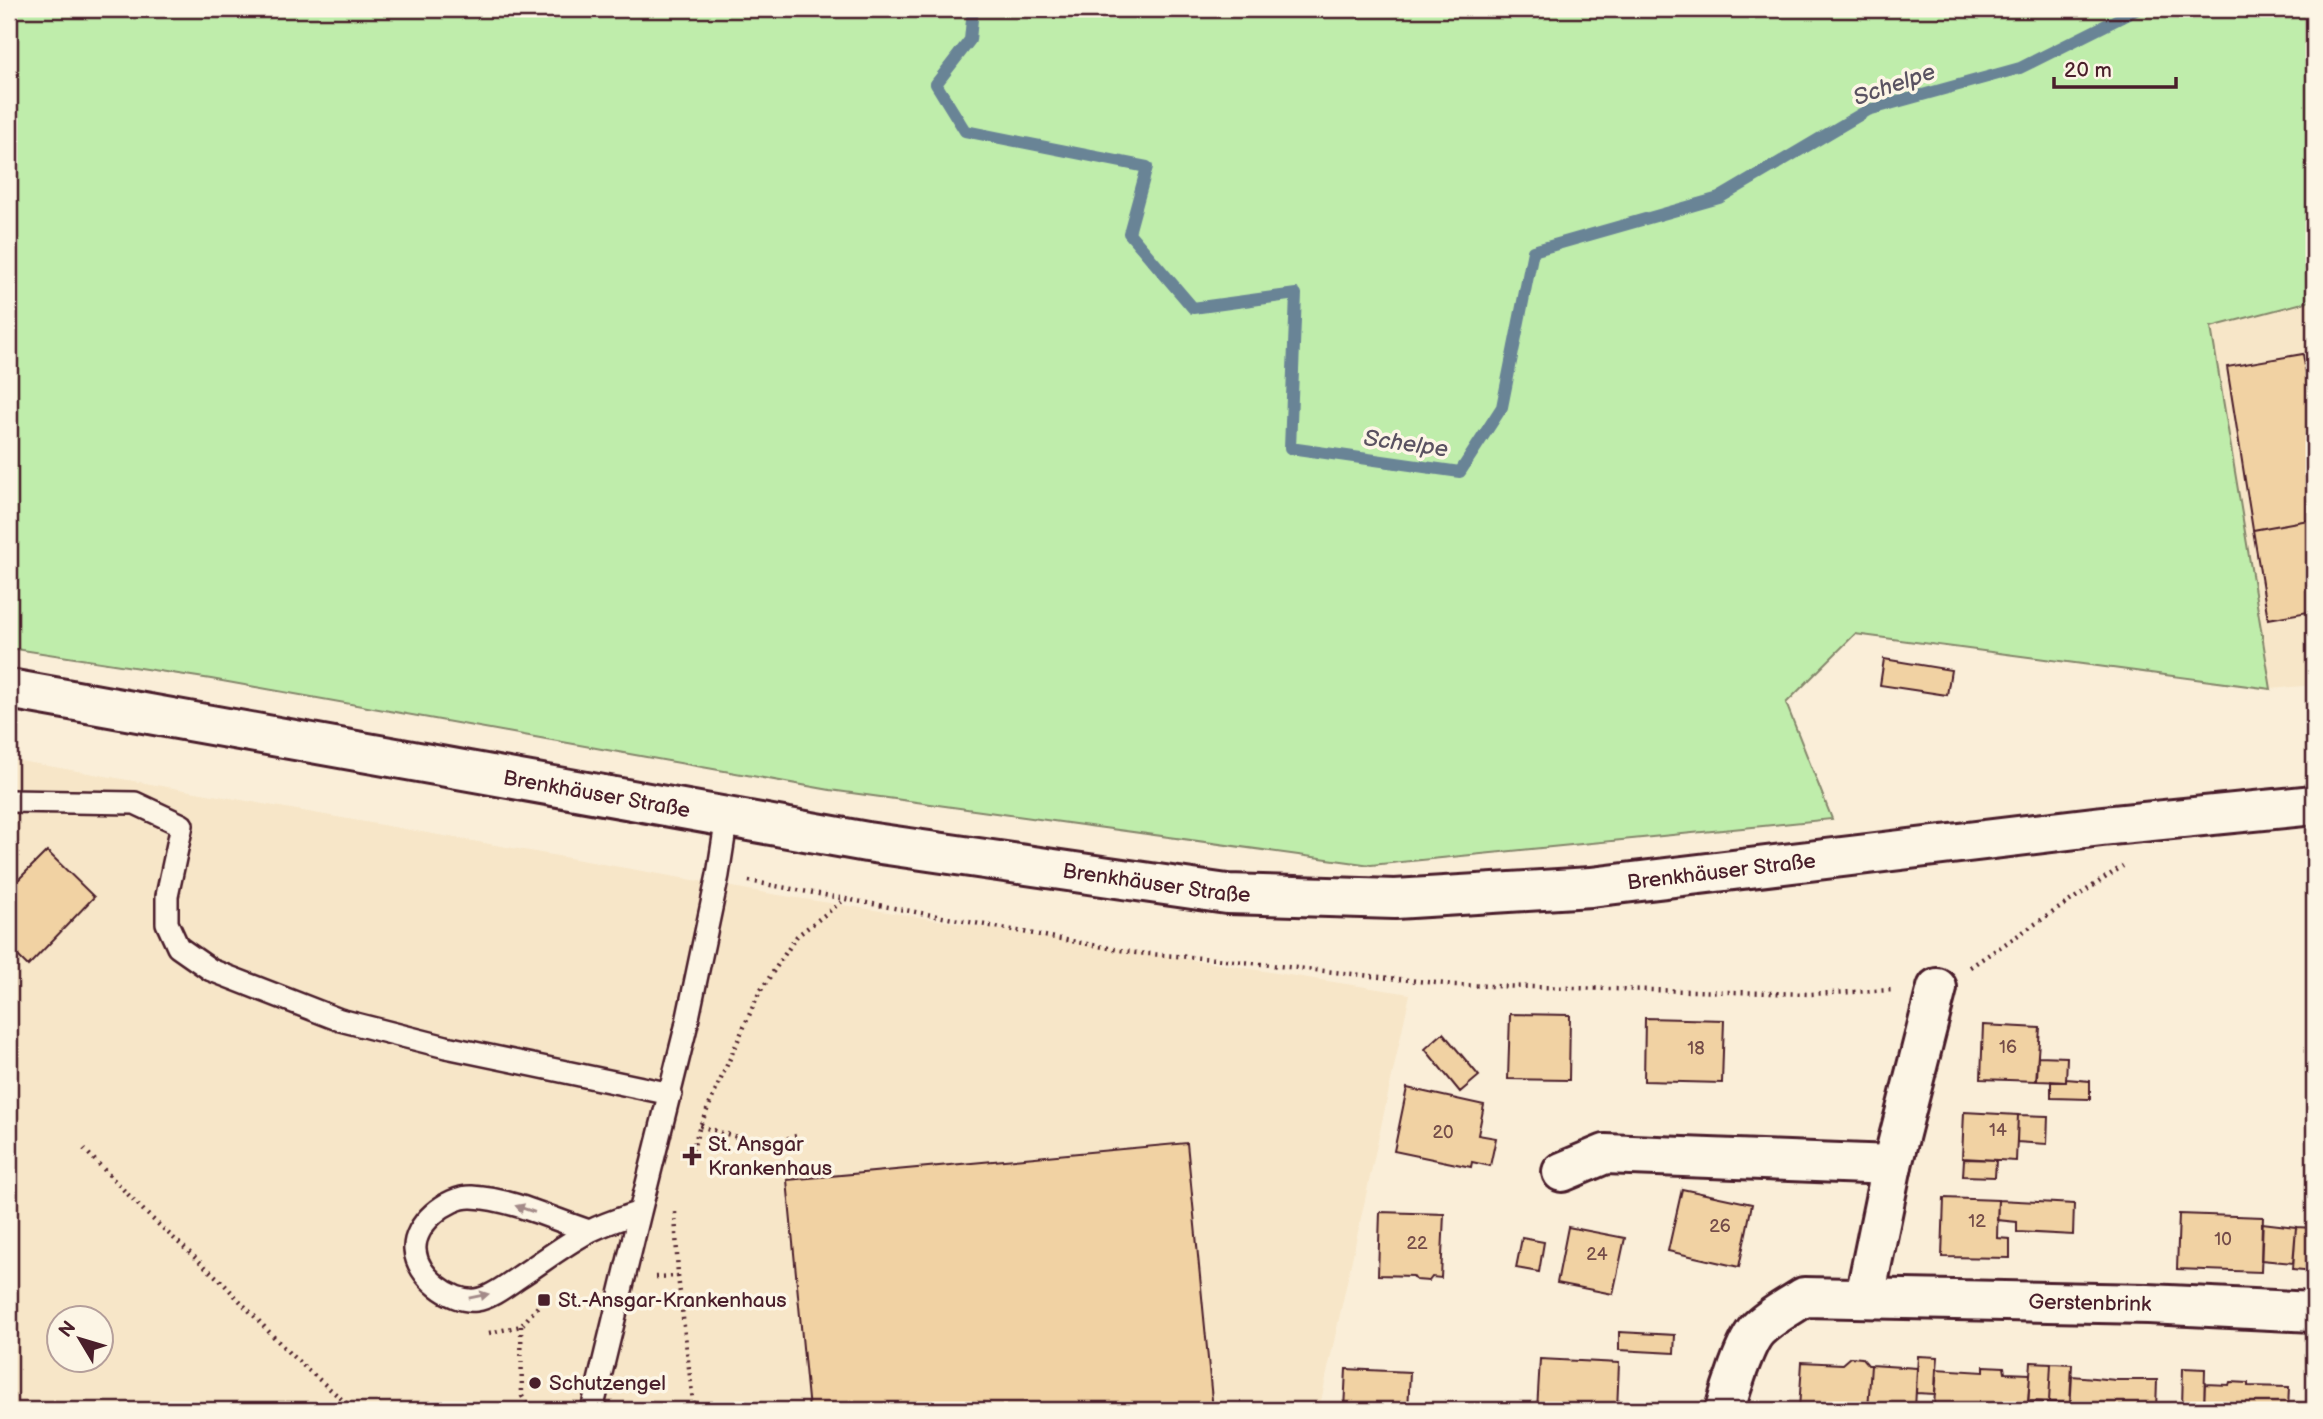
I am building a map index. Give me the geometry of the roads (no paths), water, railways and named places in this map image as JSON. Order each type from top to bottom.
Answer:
[{"type":"main road","name":"Brenkhäuser Straße","points":[[9,689],[867,842],[1227,894],[1395,899],[1591,887],[2102,826],[2314,806]]},
{"type":"main road","points":[[1865,1297],[1892,1165],[1937,988]]},
{"type":"main road","points":[[1562,1172],[1605,1154],[1892,1165]]},
{"type":"main road","name":"Gerstenbrink","points":[[1725,1410],[1732,1383],[1756,1330],[1804,1297],[2148,1304],[2314,1312]]},
{"type":"lane","points":[[9,801],[135,803],[182,825],[167,896],[167,923],[178,947],[211,970],[340,1020],[446,1047],[671,1094]]},
{"type":"lane","points":[[592,1410],[671,1094],[718,875],[727,817]]},
{"type":"lane","points":[[589,1231],[507,1203],[471,1197],[449,1202],[438,1209],[427,1220],[415,1248],[419,1265],[443,1290],[456,1297],[477,1300],[500,1289],[589,1231],[640,1212]]},
{"type":"waterway","name":"Schelpe","points":[[973,9],[970,40],[936,84],[965,131],[1147,167],[1129,233],[1193,308],[1296,294],[1290,448],[1460,472],[1502,407],[1533,251],[1719,198],[1868,110],[2020,68],[2138,9]]},
{"type":"place","name":"St. Ansgar Krankenhaus","points":[[692,1156]]},
{"type":"place","name":"St.-Ansgar-Krankenhaus","points":[[544,1300]]},
{"type":"place","name":"Schutzengel","points":[[535,1383]]}]
